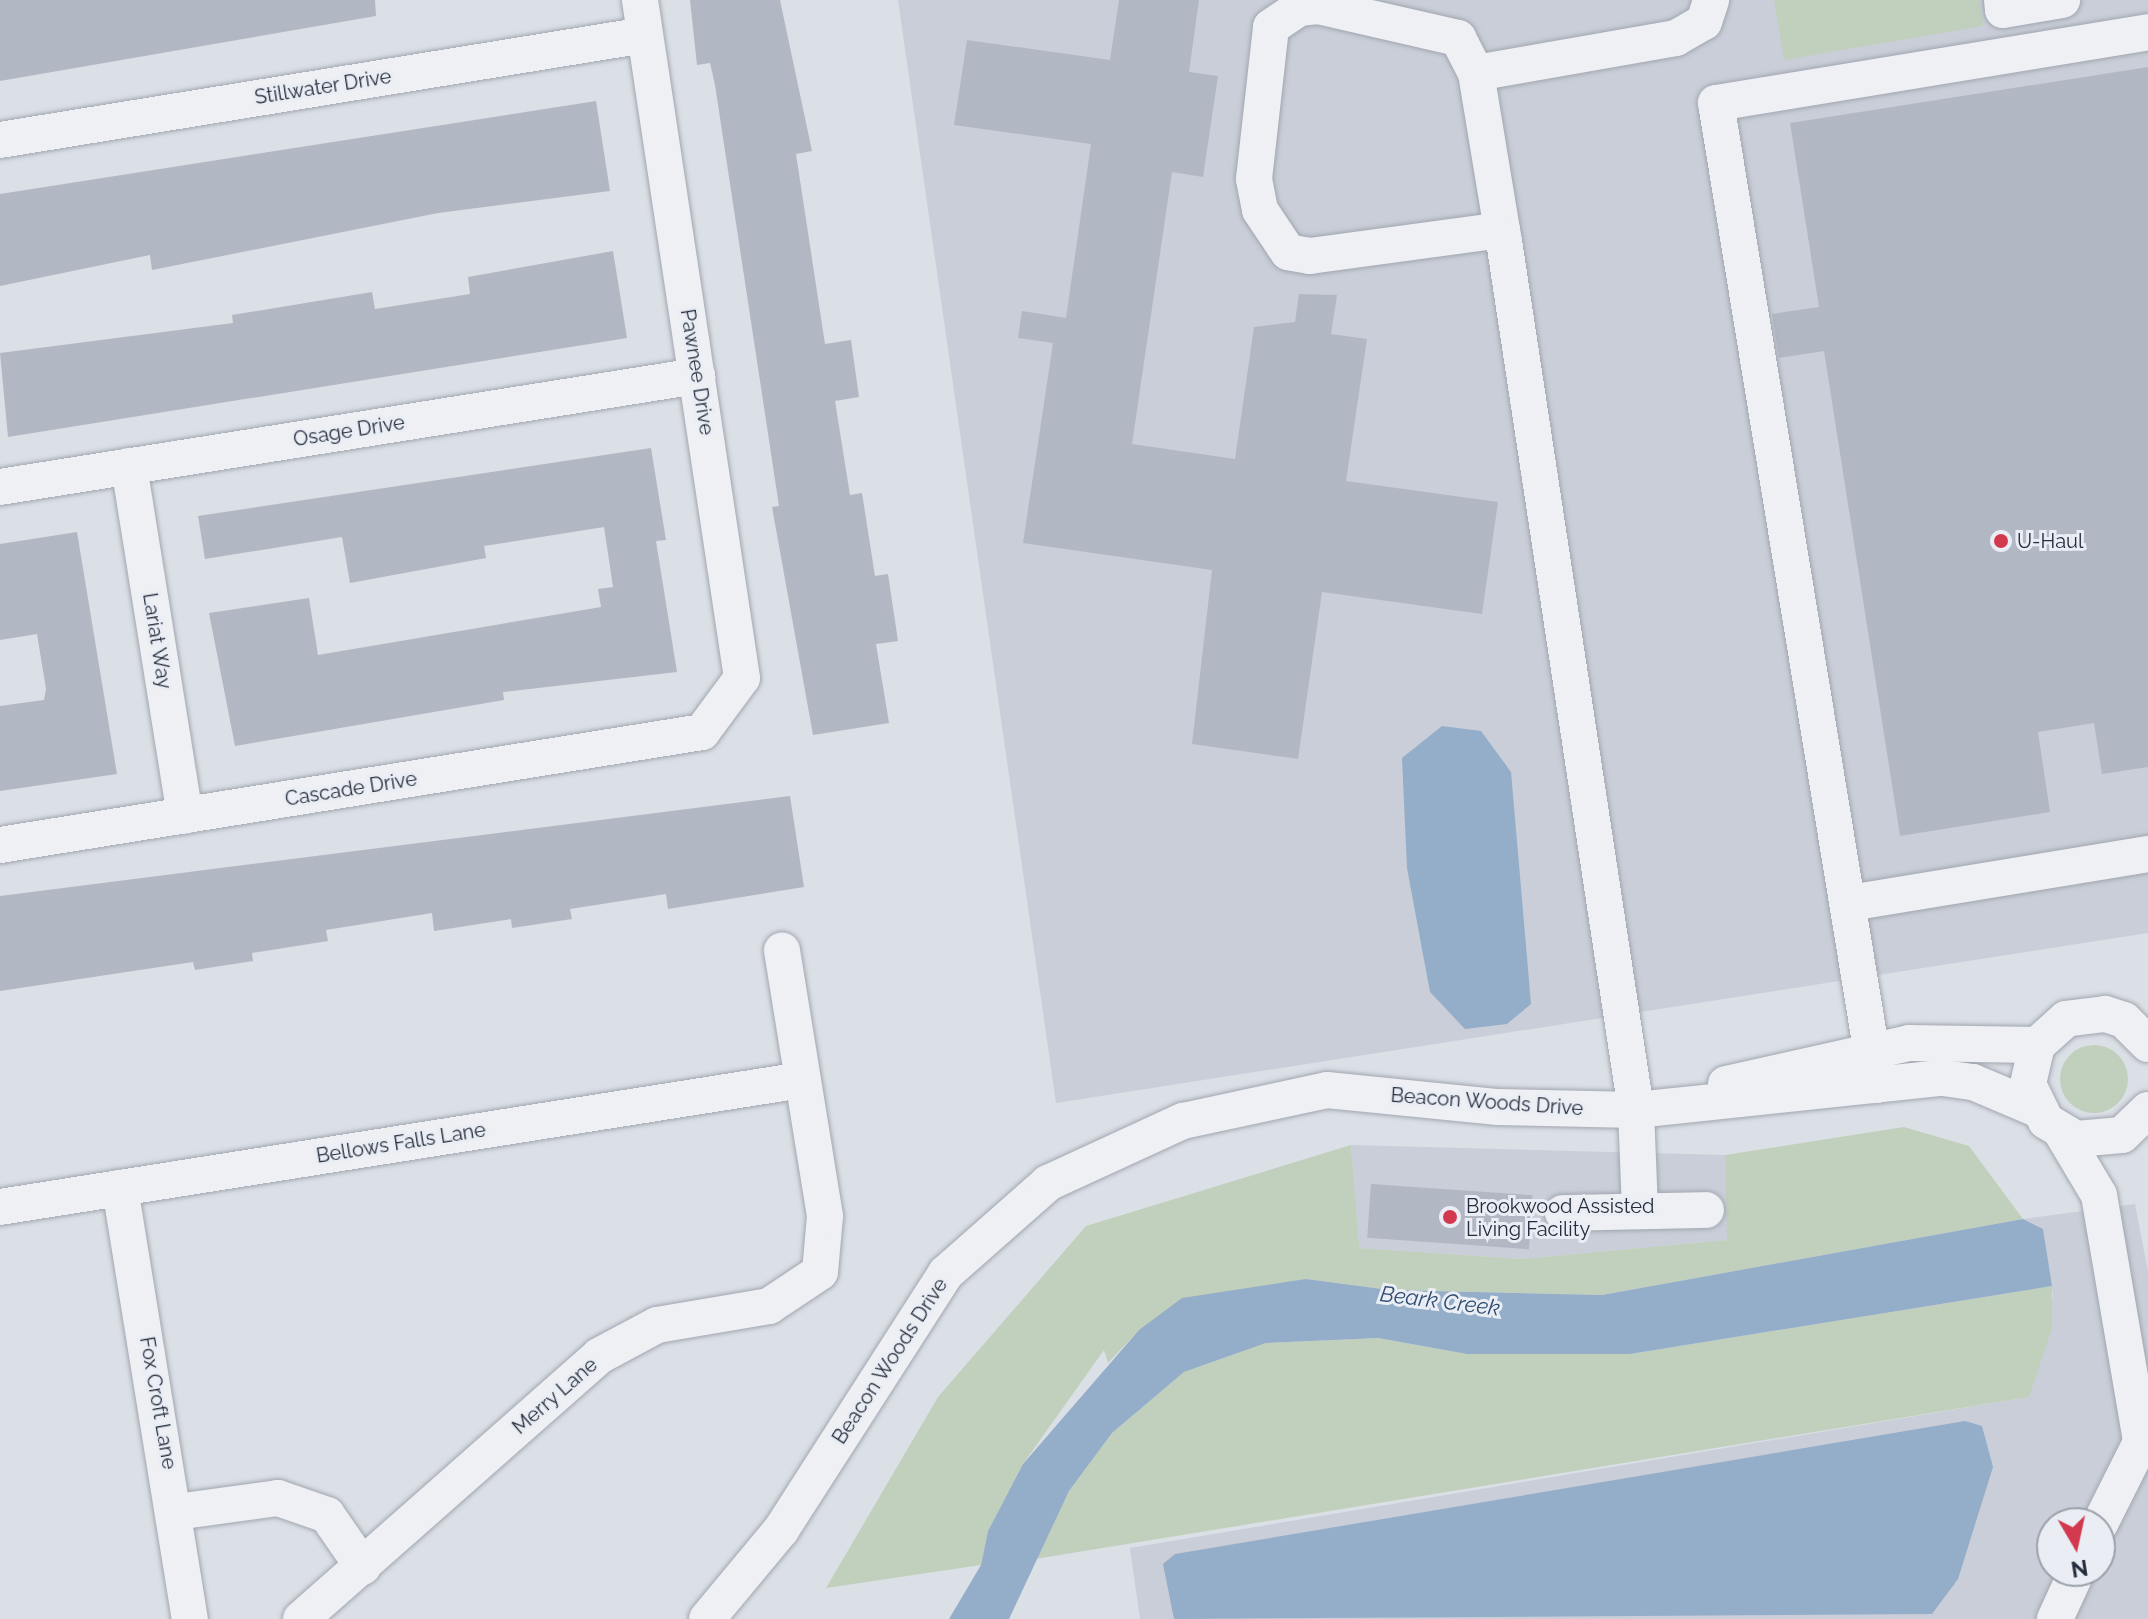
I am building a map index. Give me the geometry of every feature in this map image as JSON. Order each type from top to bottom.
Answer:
[{"type":"street","name":"Pawnee Drive","points":[[640,0],[742,678],[702,732]]},
{"type":"street","points":[[1476,73],[1676,38],[1704,22],[1711,0]]},
{"type":"street","points":[[2002,0],[2003,10],[2062,0]]},
{"type":"street","points":[[2145,0],[2148,15]]},
{"type":"street","points":[[1502,230],[1310,256],[1288,252],[1260,210],[1254,179],[1264,39],[1299,8],[1318,6],[1458,38],[1476,73],[1502,230],[1636,1110],[1640,1211]]},
{"type":"street","points":[[1877,1085],[1716,103],[2148,32]]},
{"type":"street","name":"Stillwater Drive","points":[[0,140],[645,35]]},
{"type":"street","name":"Osage Drive","points":[[0,487],[697,376]]},
{"type":"street","name":"Lariat Way","points":[[129,466],[185,816]]},
{"type":"street","name":"Cascade Drive","points":[[0,845],[702,732]]},
{"type":"street","points":[[1849,903],[2148,854]]},
{"type":"street","name":"Merry Lane","points":[[301,1619],[599,1356],[657,1325],[769,1306],[820,1272],[825,1216],[782,950]]},
{"type":"street","points":[[2109,1507],[2144,1441],[2099,1195],[2028,1084],[2037,1045],[2049,1029],[2085,1013],[2143,1033]]},
{"type":"street","name":"Beacon Woods Drive","points":[[1636,1110],[1873,1050],[1980,1041],[2037,1045]]},
{"type":"street","name":"Bellows Falls Lane","points":[[0,1207],[802,1080]]},
{"type":"street","name":"Beacon Woods Drive","points":[[707,1619],[781,1530],[946,1273],[1048,1183],[1183,1121],[1327,1090],[1498,1107],[1636,1110],[1877,1085],[1973,1082],[2091,1142],[2122,1135]]},
{"type":"street","points":[[2099,1195],[2122,1135],[2148,1110]]},
{"type":"street","name":"Fox Croft Lane","points":[[120,1188],[176,1512],[190,1619]]},
{"type":"street","points":[[1563,1213],[1706,1210]]},
{"type":"street","points":[[176,1512],[278,1498],[327,1515],[363,1567]]},
{"type":"street","points":[[2055,1619],[2070,1587]]},
{"type":"shaded area","points":[[898,0],[2148,0],[2148,933],[1056,1103]]},
{"type":"shaded area","points":[[1351,1145],[1725,1155],[1728,1240],[1521,1259],[1358,1248]]},
{"type":"shaded area","points":[[2135,1204],[2148,1272],[2148,1619],[1140,1619],[1130,1548],[2029,1397],[2053,1296],[2043,1229],[2023,1219]]},
{"type":"green space","points":[[1774,0],[1979,0],[1983,26],[1784,60]]},
{"type":"green space","points":[[2094,1045],[2118,1055],[2128,1079],[2118,1103],[2094,1113],[2070,1103],[2060,1079],[2070,1055]]},
{"type":"green space","points":[[1904,1127],[1969,1146],[2023,1219],[1602,1295],[1390,1290],[1306,1279],[1139,1330],[1108,1363],[1104,1350],[1023,1464],[988,1531],[981,1565],[826,1588],[938,1397],[1086,1226],[1351,1145],[1359,1248],[1521,1259],[1727,1240],[1725,1155]]},
{"type":"green space","points":[[2052,1286],[2052,1328],[2029,1397],[1035,1559],[1069,1491],[1112,1433],[1184,1372],[1266,1343],[1378,1338],[1467,1354],[1630,1354]]},
{"type":"water","points":[[1442,726],[1481,731],[1511,772],[1531,1004],[1507,1024],[1465,1029],[1430,992],[1407,868],[1402,758]]},
{"type":"water","name":"Beark Creek","points":[[2023,1219],[2043,1229],[2052,1286],[1630,1354],[1467,1354],[1378,1338],[1266,1343],[1184,1372],[1112,1433],[1069,1491],[1009,1619],[949,1619],[981,1565],[988,1531],[1023,1464],[1139,1330],[1182,1298],[1306,1279],[1390,1290],[1602,1295]]},
{"type":"water","points":[[1965,1421],[1982,1426],[1993,1467],[1958,1579],[1932,1614],[1174,1619],[1163,1564],[1175,1554]]},
{"type":"building","points":[[0,0],[375,0],[376,16],[0,81]]},
{"type":"building","points":[[690,0],[780,0],[812,151],[796,154],[825,344],[851,340],[859,397],[835,401],[850,495],[862,493],[875,576],[888,574],[898,641],[876,644],[889,723],[813,735],[772,507],[779,506],[715,85],[710,63],[697,65]]},
{"type":"building","points":[[1119,0],[1199,0],[1189,72],[1218,76],[1203,177],[1172,172],[1132,444],[1235,459],[1254,327],[1295,322],[1299,294],[1337,295],[1331,334],[1367,339],[1346,481],[1498,502],[1482,614],[1322,592],[1298,759],[1192,744],[1212,570],[1023,543],[1053,343],[1018,338],[1022,311],[1066,318],[1091,144],[954,125],[967,40],[1110,60]]},
{"type":"building","name":"U-Haul","points":[[2148,67],[2148,767],[2102,774],[2094,723],[2038,732],[2050,812],[1900,836],[1824,351],[1779,358],[1772,314],[1819,307],[1790,123]]},
{"type":"building","points":[[596,101],[610,191],[438,213],[152,270],[150,255],[0,286],[0,194]]},
{"type":"building","points":[[613,251],[627,338],[8,437],[0,353],[233,323],[232,315],[372,292],[375,309],[470,294],[468,277]]},
{"type":"building","points":[[651,448],[666,540],[656,541],[677,672],[503,692],[504,700],[235,746],[209,613],[309,598],[318,655],[601,607],[598,589],[613,587],[604,527],[484,546],[486,558],[350,583],[342,537],[205,559],[198,516]]},
{"type":"building","points":[[77,532],[117,774],[0,791],[0,706],[44,700],[46,689],[37,634],[0,640],[0,544]]},
{"type":"building","points":[[790,796],[804,887],[668,909],[666,894],[570,909],[572,919],[512,928],[511,919],[434,931],[432,913],[326,930],[328,941],[252,953],[253,961],[195,970],[193,962],[0,991],[0,896]]},
{"type":"building","name":"Brookwood Assisted Living Facility","points":[[1371,1184],[1533,1195],[1529,1249],[1367,1238]]},
{"type":"place","name":"U-Haul","points":[[2001,541]]},
{"type":"place","name":"Brookwood Assisted Living Facility","points":[[1450,1217]]}]
